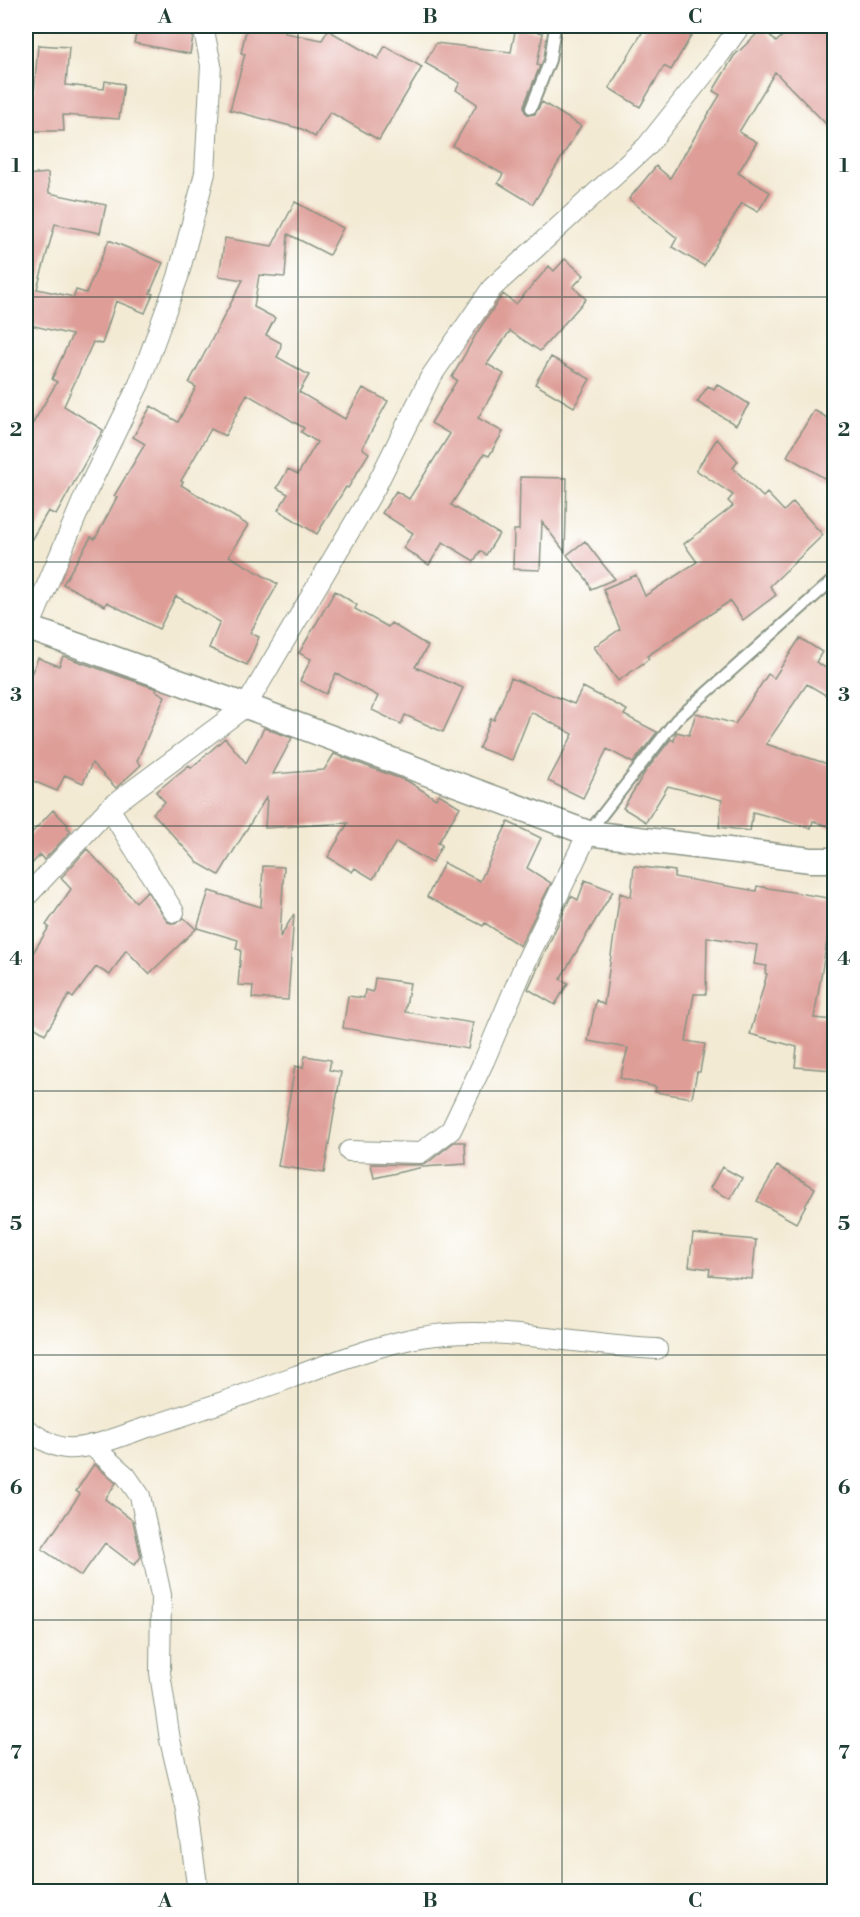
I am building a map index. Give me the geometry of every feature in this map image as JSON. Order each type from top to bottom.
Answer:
[{"type":"street","points":[[203,26],[211,65],[206,173],[178,277],[139,384],[86,493],[26,630],[246,706],[588,833],[811,860],[834,860]]},
{"type":"street","points":[[26,897],[109,808],[246,706],[375,489],[430,378],[492,288],[647,146],[740,26]]},
{"type":"street","points":[[109,808],[174,912]]},
{"type":"street","points":[[349,1151],[420,1153],[451,1130],[484,1061],[525,964],[588,833]]},
{"type":"street","points":[[26,1429],[53,1444],[66,1448],[91,1445],[197,1412],[356,1354],[422,1337],[474,1333],[657,1349]]},
{"type":"street","points":[[91,1445],[126,1476],[140,1496],[161,1595],[160,1673],[170,1740],[187,1810],[198,1892]]},
{"type":"lane","points":[[531,108],[550,60],[555,26]]},
{"type":"lane","points":[[588,833],[676,720],[834,579]]},
{"type":"building","points":[[138,26],[191,26],[193,37],[190,54],[134,43]]},
{"type":"building","points":[[247,26],[286,26],[285,33],[322,40],[328,30],[378,59],[385,46],[422,67],[379,140],[330,112],[315,137],[302,129],[230,110],[245,54],[241,53]]},
{"type":"building","points":[[646,26],[697,26],[671,70],[664,66],[640,107],[609,88]]},
{"type":"building","points":[[793,26],[823,26],[834,37],[834,132],[775,72],[739,132],[757,142],[738,173],[770,192],[758,212],[742,203],[704,266],[672,247],[677,238],[629,199],[656,166],[670,178],[720,95],[713,91],[734,56],[763,28],[776,42]]},
{"type":"building","points":[[516,27],[543,33],[537,65],[540,66],[524,105],[525,112],[529,115],[535,114],[542,102],[581,126],[533,204],[498,183],[503,174],[453,146],[477,104],[456,90],[460,83],[425,63],[436,43],[511,52]]},
{"type":"building","points":[[38,45],[69,47],[66,85],[104,89],[105,81],[124,84],[119,119],[63,115],[64,131],[26,131],[26,105],[33,105]]},
{"type":"building","points":[[48,173],[49,193],[106,205],[100,233],[55,224],[37,289],[74,297],[76,290],[86,293],[109,240],[163,263],[150,293],[153,294],[145,313],[116,301],[102,344],[93,342],[64,406],[103,430],[56,515],[48,511],[26,549],[26,435],[57,382],[52,379],[72,335],[26,324],[26,175]]},
{"type":"building","points":[[295,202],[343,228],[329,255],[288,234],[285,277],[259,275],[254,307],[275,318],[266,335],[281,343],[277,357],[309,375],[299,392],[345,419],[363,388],[388,401],[362,448],[369,453],[317,534],[278,510],[288,494],[277,488],[288,469],[298,474],[317,442],[301,432],[304,428],[247,394],[225,436],[211,429],[181,481],[183,482],[181,485],[248,525],[229,556],[278,584],[250,633],[259,637],[247,665],[209,648],[220,622],[176,596],[159,629],[107,602],[105,606],[63,584],[91,537],[95,539],[117,497],[114,496],[145,444],[133,437],[151,406],[178,422],[196,387],[189,383],[243,280],[219,276],[225,238],[272,246]]},
{"type":"building","points":[[565,259],[584,275],[573,287],[586,299],[540,351],[510,331],[487,364],[504,374],[478,418],[503,432],[489,456],[484,454],[451,505],[499,534],[486,555],[480,551],[474,561],[443,542],[429,565],[403,548],[413,533],[382,513],[396,491],[409,499],[450,434],[431,423],[457,380],[452,377],[478,331],[503,294],[516,304],[549,266],[554,271]]},
{"type":"building","points":[[551,357],[590,379],[574,407],[535,384]]},
{"type":"building","points":[[717,384],[749,404],[736,425],[697,402],[708,386],[714,389]]},
{"type":"building","points":[[814,410],[834,422],[834,484],[787,456]]},
{"type":"building","points":[[717,439],[738,461],[733,468],[763,497],[767,493],[784,511],[793,502],[823,535],[770,586],[776,595],[743,620],[730,601],[647,656],[649,659],[618,681],[594,647],[620,629],[603,589],[636,575],[645,596],[697,562],[684,544],[733,506],[728,501],[733,495],[696,470]]},
{"type":"building","points":[[520,477],[567,478],[565,552],[542,522],[540,570],[513,569],[514,530],[519,530]]},
{"type":"building","points":[[585,541],[615,579],[591,589],[587,580],[567,555]]},
{"type":"building","points":[[335,591],[357,605],[355,609],[388,627],[391,623],[428,646],[415,667],[463,688],[443,732],[405,715],[401,724],[372,710],[378,696],[336,673],[326,694],[300,681],[311,659],[299,653]]},
{"type":"building","points":[[800,638],[822,652],[816,662],[834,673],[834,700],[807,684],[766,744],[834,766],[834,828],[813,821],[811,828],[753,812],[750,831],[719,827],[722,800],[668,786],[646,822],[623,808],[645,772],[671,739],[674,741],[676,732],[689,735],[696,713],[735,724],[768,674],[774,678]]},
{"type":"building","points":[[63,656],[157,689],[156,691],[165,696],[137,761],[141,765],[116,788],[92,763],[83,783],[65,775],[57,791],[26,778],[26,686],[38,658],[59,666]]},
{"type":"building","points":[[511,678],[574,704],[583,687],[627,710],[624,715],[657,732],[633,763],[607,749],[583,798],[548,781],[573,734],[531,712],[512,760],[479,748],[491,718],[494,720]]},
{"type":"building","points":[[264,728],[292,738],[273,774],[324,770],[334,754],[409,782],[436,799],[439,794],[460,807],[438,843],[442,845],[432,863],[396,842],[373,879],[355,868],[352,872],[328,857],[348,823],[265,828],[267,796],[219,875],[198,863],[153,813],[165,802],[156,792],[189,765],[191,768],[225,738],[246,763]]},
{"type":"building","points":[[53,810],[71,831],[44,860],[40,855],[26,870],[26,839]]},
{"type":"building","points":[[508,822],[541,838],[527,868],[551,883],[520,946],[485,923],[483,926],[427,897],[444,863],[480,881]]},
{"type":"building","points":[[87,849],[136,902],[147,891],[168,922],[175,924],[184,918],[196,929],[149,974],[126,950],[110,975],[96,967],[73,998],[69,995],[45,1034],[26,1022],[26,964],[49,927],[46,925],[71,889],[61,878]]},
{"type":"building","points":[[263,866],[284,867],[280,937],[294,914],[288,1000],[252,998],[253,986],[238,985],[241,950],[236,949],[238,940],[197,928],[209,891],[261,907]]},
{"type":"building","points":[[634,866],[675,871],[674,877],[756,891],[757,886],[834,899],[814,1018],[834,1020],[832,1070],[795,1067],[797,1047],[750,1034],[767,974],[765,973],[767,966],[754,964],[757,945],[707,937],[706,994],[694,994],[686,1041],[705,1044],[692,1098],[655,1092],[656,1087],[620,1078],[628,1048],[588,1041],[596,1000],[604,1005],[620,893],[631,897]]},
{"type":"building","points":[[585,880],[613,891],[560,979],[568,983],[555,1005],[528,989],[571,896],[578,900]]},
{"type":"building","points":[[375,978],[410,983],[405,1012],[473,1023],[468,1049],[343,1028],[348,996],[364,998],[365,990],[373,992]]},
{"type":"building","points":[[305,1056],[331,1060],[329,1070],[341,1072],[324,1173],[278,1166],[295,1066],[303,1068]]},
{"type":"building","points":[[454,1142],[465,1142],[466,1164],[423,1167],[374,1178],[371,1164],[420,1165],[427,1163]]},
{"type":"building","points":[[777,1166],[815,1188],[796,1223],[757,1201]]},
{"type":"building","points":[[722,1167],[742,1178],[730,1199],[710,1188]]},
{"type":"building","points":[[693,1234],[756,1240],[752,1279],[709,1275],[710,1269],[689,1266]]},
{"type":"building","points":[[94,1464],[116,1483],[105,1499],[133,1521],[141,1557],[134,1565],[105,1543],[81,1576],[42,1549],[80,1494],[76,1491]]}]
